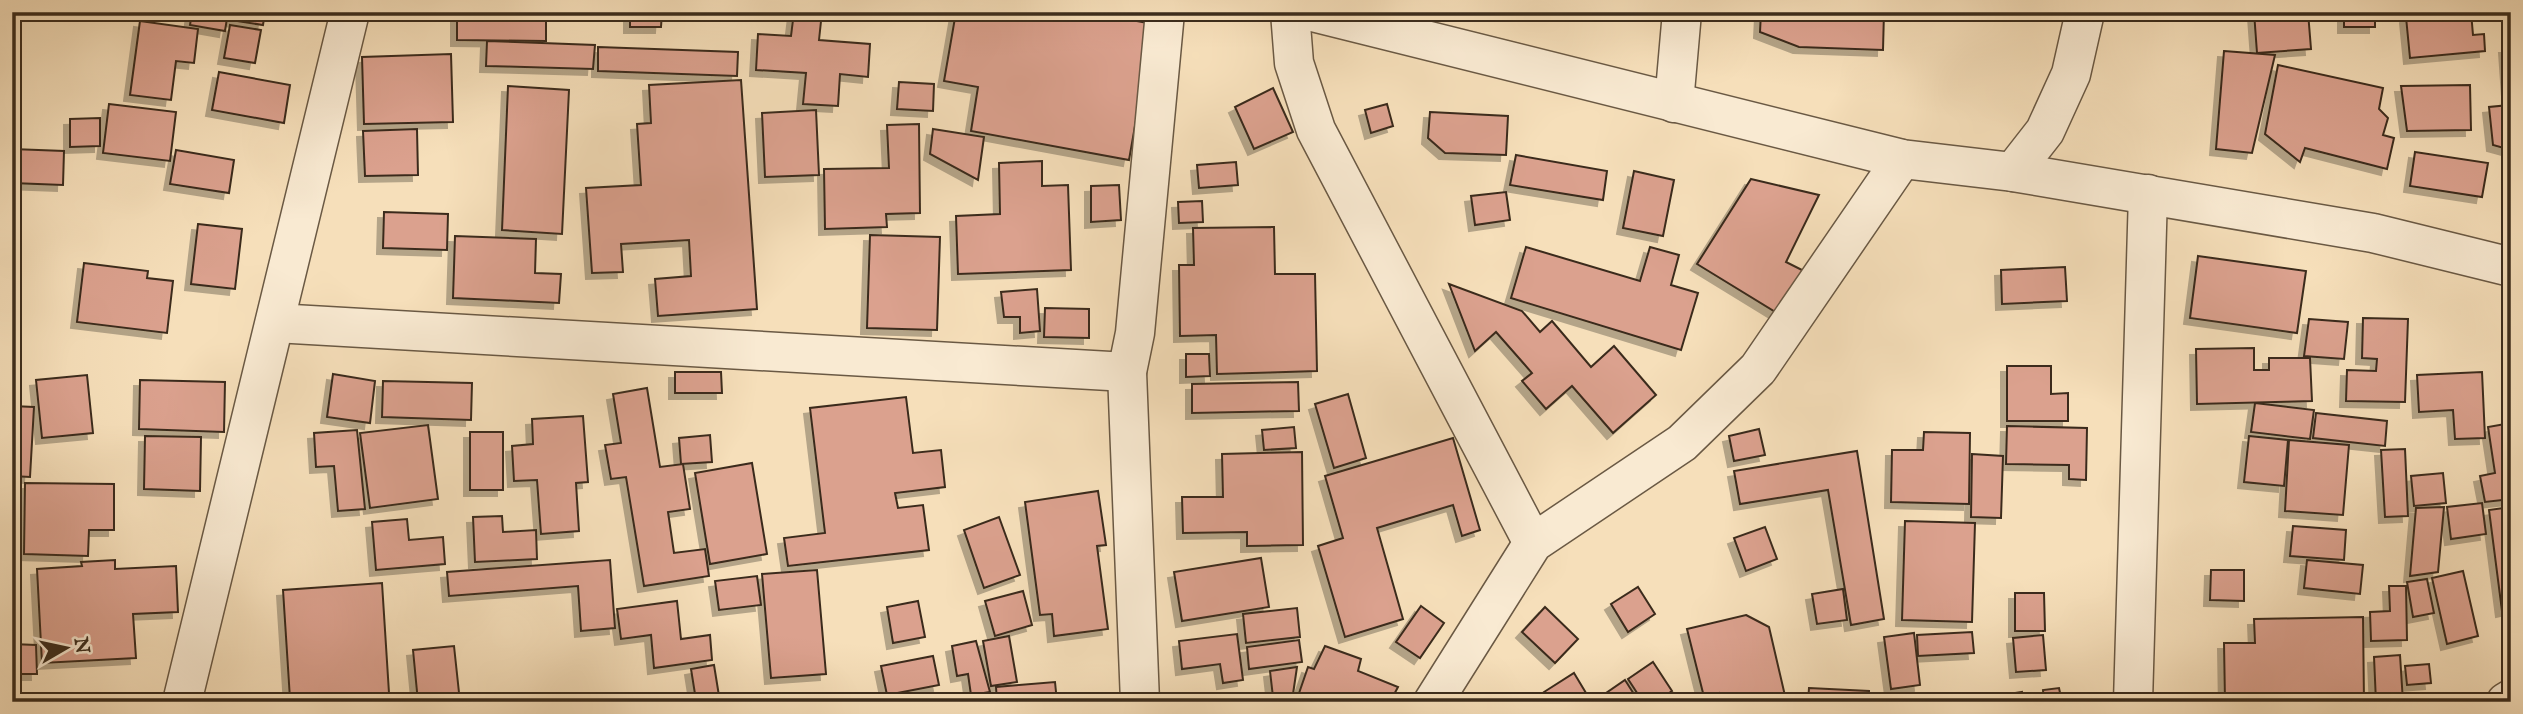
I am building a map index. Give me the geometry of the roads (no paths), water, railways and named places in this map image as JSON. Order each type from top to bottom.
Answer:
[{"type":"street","points":[[182,702],[350,12]]},
{"type":"street","points":[[1140,702],[1127,372],[1135,333],[1165,12]]},
{"type":"street","points":[[1290,12],[1294,63],[1316,130],[1534,543]]},
{"type":"street","points":[[1312,12],[1902,159],[2013,172],[2373,233],[2511,267]]},
{"type":"street","points":[[1674,103],[1682,12]]},
{"type":"street","points":[[2013,172],[2050,120],[2071,74],[2085,12]]},
{"type":"street","points":[[1433,702],[1534,543],[1682,443],[1758,369],[1902,159]]},
{"type":"street","points":[[2133,702],[2148,194]]},
{"type":"street","points":[[275,323],[1127,372]]},
{"type":"street","points":[[2506,702],[2511,699]]}]
